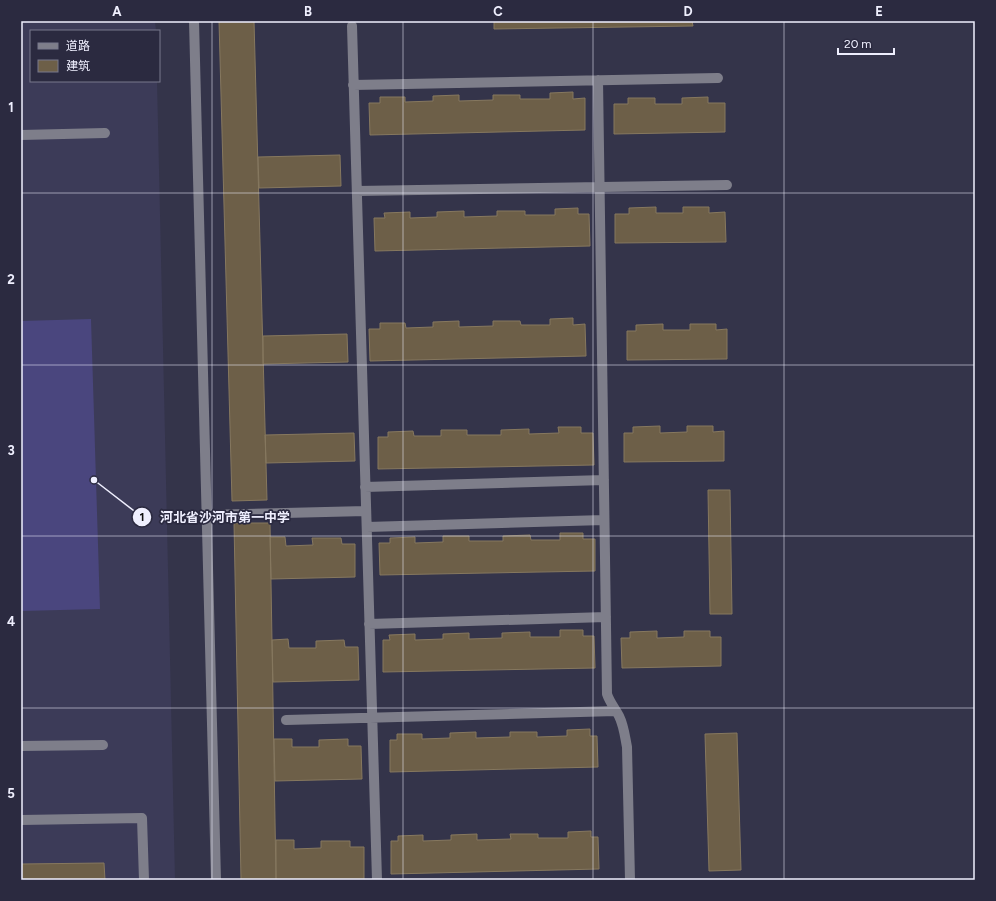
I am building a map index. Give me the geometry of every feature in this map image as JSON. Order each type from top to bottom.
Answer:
[{"type":"street","points":[[194,21],[216,880]]},
{"type":"street","points":[[352,26],[377,880]]},
{"type":"street","points":[[354,85],[718,78]]},
{"type":"street","points":[[598,80],[607,694],[624,728],[627,747],[630,880]]},
{"type":"street","points":[[21,135],[105,133]]},
{"type":"street","points":[[356,191],[727,185]]},
{"type":"street","points":[[365,487],[604,480]]},
{"type":"street","points":[[206,515],[366,511]]},
{"type":"street","points":[[367,527],[604,520]]},
{"type":"street","points":[[369,624],[606,617]]},
{"type":"street","points":[[286,720],[616,711]]},
{"type":"street","points":[[21,746],[103,745]]},
{"type":"street","points":[[21,820],[142,818],[144,880]]},
{"type":"shaded area","points":[[21,21],[155,21],[156,30],[30,30],[30,82],[157,82],[175,880],[21,880]]},
{"type":"shaded area","points":[[91,319],[100,609],[21,611],[21,321]]},
{"type":"building","points":[[219,21],[254,21],[267,500],[232,501]]},
{"type":"building","points":[[494,21],[692,21],[693,26],[494,29]]},
{"type":"building","points":[[573,92],[573,99],[585,98],[585,130],[370,135],[369,103],[380,103],[380,97],[405,97],[405,102],[433,101],[433,96],[459,95],[459,101],[493,100],[493,95],[520,95],[520,99],[550,99],[550,93]]},
{"type":"building","points":[[708,97],[708,103],[725,103],[725,132],[614,134],[614,104],[628,104],[628,98],[655,98],[655,104],[682,104],[682,98]]},
{"type":"building","points":[[340,155],[341,186],[259,188],[258,157]]},
{"type":"building","points":[[656,207],[656,213],[683,213],[683,207],[709,207],[709,213],[725,212],[726,242],[615,243],[615,214],[629,214],[629,208]]},
{"type":"building","points":[[578,208],[578,214],[589,214],[590,246],[375,251],[374,218],[385,218],[384,213],[410,212],[410,218],[437,217],[437,212],[464,211],[464,217],[497,216],[497,211],[525,211],[525,215],[555,215],[555,209]]},
{"type":"building","points":[[573,318],[573,325],[585,324],[586,356],[370,361],[369,329],[380,329],[380,323],[405,323],[406,328],[433,327],[433,322],[459,321],[459,327],[493,326],[493,321],[520,321],[521,325],[550,325],[550,319]]},
{"type":"building","points":[[663,324],[663,330],[690,330],[690,324],[716,324],[716,330],[727,329],[727,359],[627,360],[627,331],[636,331],[636,325]]},
{"type":"building","points":[[347,334],[348,362],[263,364],[263,336]]},
{"type":"building","points":[[660,426],[660,433],[687,432],[687,426],[713,426],[713,432],[724,431],[724,461],[624,462],[624,433],[633,433],[633,427]]},
{"type":"building","points":[[558,427],[581,427],[581,433],[593,433],[594,465],[378,469],[378,437],[388,437],[388,432],[413,431],[414,436],[441,436],[441,430],[467,430],[467,435],[501,435],[501,430],[529,429],[529,434],[559,433]]},
{"type":"building","points":[[354,433],[355,461],[266,463],[265,435]]},
{"type":"building","points":[[708,490],[730,490],[732,614],[710,614]]},
{"type":"building","points":[[234,523],[270,523],[276,880],[241,880]]},
{"type":"building","points":[[560,533],[583,533],[583,539],[595,539],[595,571],[380,575],[379,543],[390,543],[390,538],[415,537],[415,543],[443,542],[443,536],[469,536],[469,541],[503,541],[503,536],[530,535],[531,540],[560,540]]},
{"type":"building","points":[[270,537],[285,537],[286,546],[313,545],[312,538],[341,538],[342,544],[355,544],[355,577],[271,579]]},
{"type":"building","points":[[560,630],[583,630],[583,636],[594,636],[595,668],[383,672],[383,640],[390,640],[389,635],[415,634],[415,640],[443,639],[443,634],[469,633],[469,639],[502,638],[502,633],[530,632],[530,637],[560,637]]},
{"type":"building","points":[[657,631],[657,638],[684,637],[684,631],[710,631],[710,637],[721,637],[721,666],[622,668],[621,638],[630,638],[630,632]]},
{"type":"building","points":[[288,639],[289,648],[316,648],[316,641],[344,640],[345,647],[358,647],[359,680],[273,682],[272,640]]},
{"type":"building","points":[[590,729],[590,736],[597,736],[598,767],[390,772],[390,740],[397,740],[397,734],[422,734],[422,739],[450,738],[450,733],[476,732],[476,738],[510,737],[510,732],[537,732],[537,737],[567,736],[567,730]]},
{"type":"building","points":[[737,733],[741,870],[709,871],[705,734]]},
{"type":"building","points":[[274,739],[292,739],[292,747],[319,747],[319,740],[348,739],[348,746],[361,746],[362,779],[275,781]]},
{"type":"building","points":[[591,831],[591,837],[598,837],[599,869],[391,874],[391,841],[398,841],[398,836],[423,835],[423,841],[451,840],[451,835],[477,834],[477,840],[511,839],[510,834],[538,834],[538,838],[568,838],[568,832]]},
{"type":"building","points":[[276,840],[294,840],[294,849],[321,848],[321,841],[350,841],[350,847],[364,847],[364,880],[276,880]]},
{"type":"building","points":[[104,863],[105,880],[21,880],[21,864]]},
{"type":"place","name":"河北省沙河市第一中学","points":[[94,480]]}]
